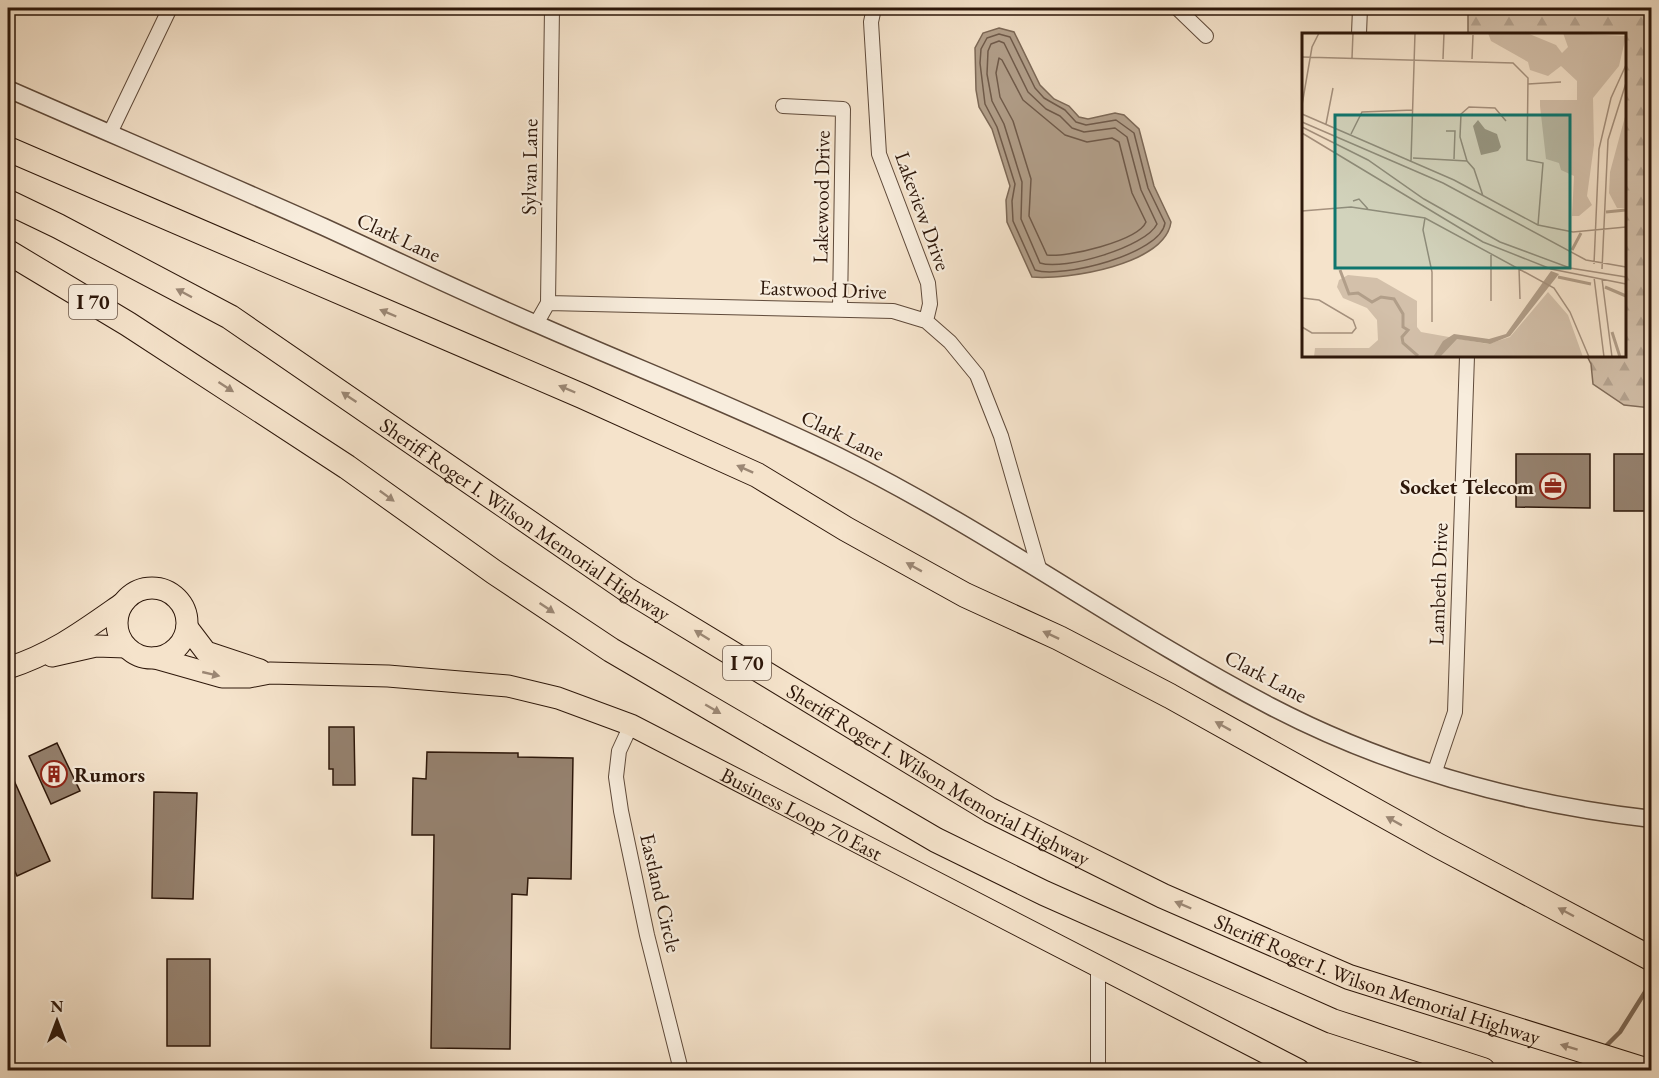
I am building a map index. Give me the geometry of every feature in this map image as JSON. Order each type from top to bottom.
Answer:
[{"type":"highway","points":[[8,149],[582,396],[757,474],[846,529],[965,595],[1059,638],[1170,696],[1437,845],[1652,959]]},
{"type":"highway","name":"Sheriff Roger I. Wilson Memorial Highway","points":[[8,202],[230,317],[626,589],[990,810],[1163,896],[1349,977],[1645,1071]]},
{"type":"highway","name":"I 70","points":[[8,252],[128,324],[347,467],[458,547],[610,650],[936,840],[1044,893],[1332,1021],[1483,1071]]},
{"type":"main road","points":[[8,668],[40,658],[67,655],[96,646],[126,647],[140,655],[155,658],[170,653],[182,642],[187,627],[186,612],[178,598],[165,590],[149,588],[134,592],[123,603],[40,658]]},
{"type":"main road","points":[[123,603],[117,618],[118,633],[126,647]]},
{"type":"main road","name":"Business Loop 70 East","points":[[187,627],[206,652],[270,673]]},
{"type":"main road","name":"Business Loop 70 East","points":[[155,658],[222,677],[249,677],[270,673],[388,676],[508,686],[558,698],[631,725],[1299,1071]]},
{"type":"street","points":[[110,133],[170,8]]},
{"type":"street","name":"Sylvan Lane","points":[[536,324],[548,303],[552,8]]},
{"type":"street","name":"Lakeview Drive","points":[[874,8],[871,22],[879,154],[928,283],[930,304],[926,321]]},
{"type":"street","points":[[1177,8],[1206,36]]},
{"type":"street","points":[[1359,33],[1360,8]]},
{"type":"street","name":"Clark Lane","points":[[8,89],[536,324],[735,408],[840,457],[1039,568],[1271,706],[1353,744],[1434,774],[1547,803],[1652,819]]},
{"type":"street","name":"Lakewood Drive","points":[[783,106],[843,109],[840,309]]},
{"type":"street","name":"Eastwood Drive","points":[[548,303],[893,311],[926,321],[950,342],[977,375],[1001,436],[1039,568]]},
{"type":"street","name":"Lambeth Drive","points":[[1434,774],[1455,712],[1467,357]]},
{"type":"street","name":"Eastland Circle","points":[[631,725],[619,751],[616,777],[647,935],[681,1071]]},
{"type":"street","points":[[1098,968],[1098,1071]]},
{"type":"green space","points":[[1468,8],[1651,8],[1651,408],[1624,405],[1593,384],[1591,364],[1588,357],[1626,357],[1626,33],[1468,33]]},
{"type":"water","points":[[999,28],[1014,32],[1040,85],[1054,99],[1069,106],[1079,117],[1088,119],[1115,113],[1124,115],[1139,129],[1154,186],[1171,222],[1165,237],[1152,249],[1112,267],[1068,276],[1032,277],[1007,222],[1006,200],[1010,186],[992,129],[979,107],[976,90],[975,48],[983,33]]},
{"type":"building","name":"Socket Telecom","points":[[1516,454],[1590,454],[1590,508],[1516,507]]},
{"type":"building","points":[[1614,454],[1646,454],[1645,511],[1614,511]]},
{"type":"building","points":[[329,727],[354,727],[355,785],[333,785],[333,769],[329,769]]},
{"type":"building","name":"Rumors","points":[[57,743],[80,791],[51,804],[29,756]]},
{"type":"building","points":[[427,752],[518,753],[518,757],[573,758],[571,879],[528,878],[527,895],[512,894],[510,1049],[431,1048],[434,835],[412,835],[413,778],[426,779]]},
{"type":"building","points":[[8,767],[50,861],[17,876],[8,855]]},
{"type":"building","points":[[154,792],[197,793],[193,899],[152,898]]},
{"type":"building","points":[[167,959],[210,959],[210,1046],[167,1046]]},
{"type":"waterway","points":[[1603,1049],[1620,1032],[1652,981]]},
{"type":"waterway","points":[[1581,1070],[1591,1061]]},
{"type":"place","name":"Socket Telecom","points":[[1553,486]]},
{"type":"place","name":"Rumors","points":[[54,774]]}]
